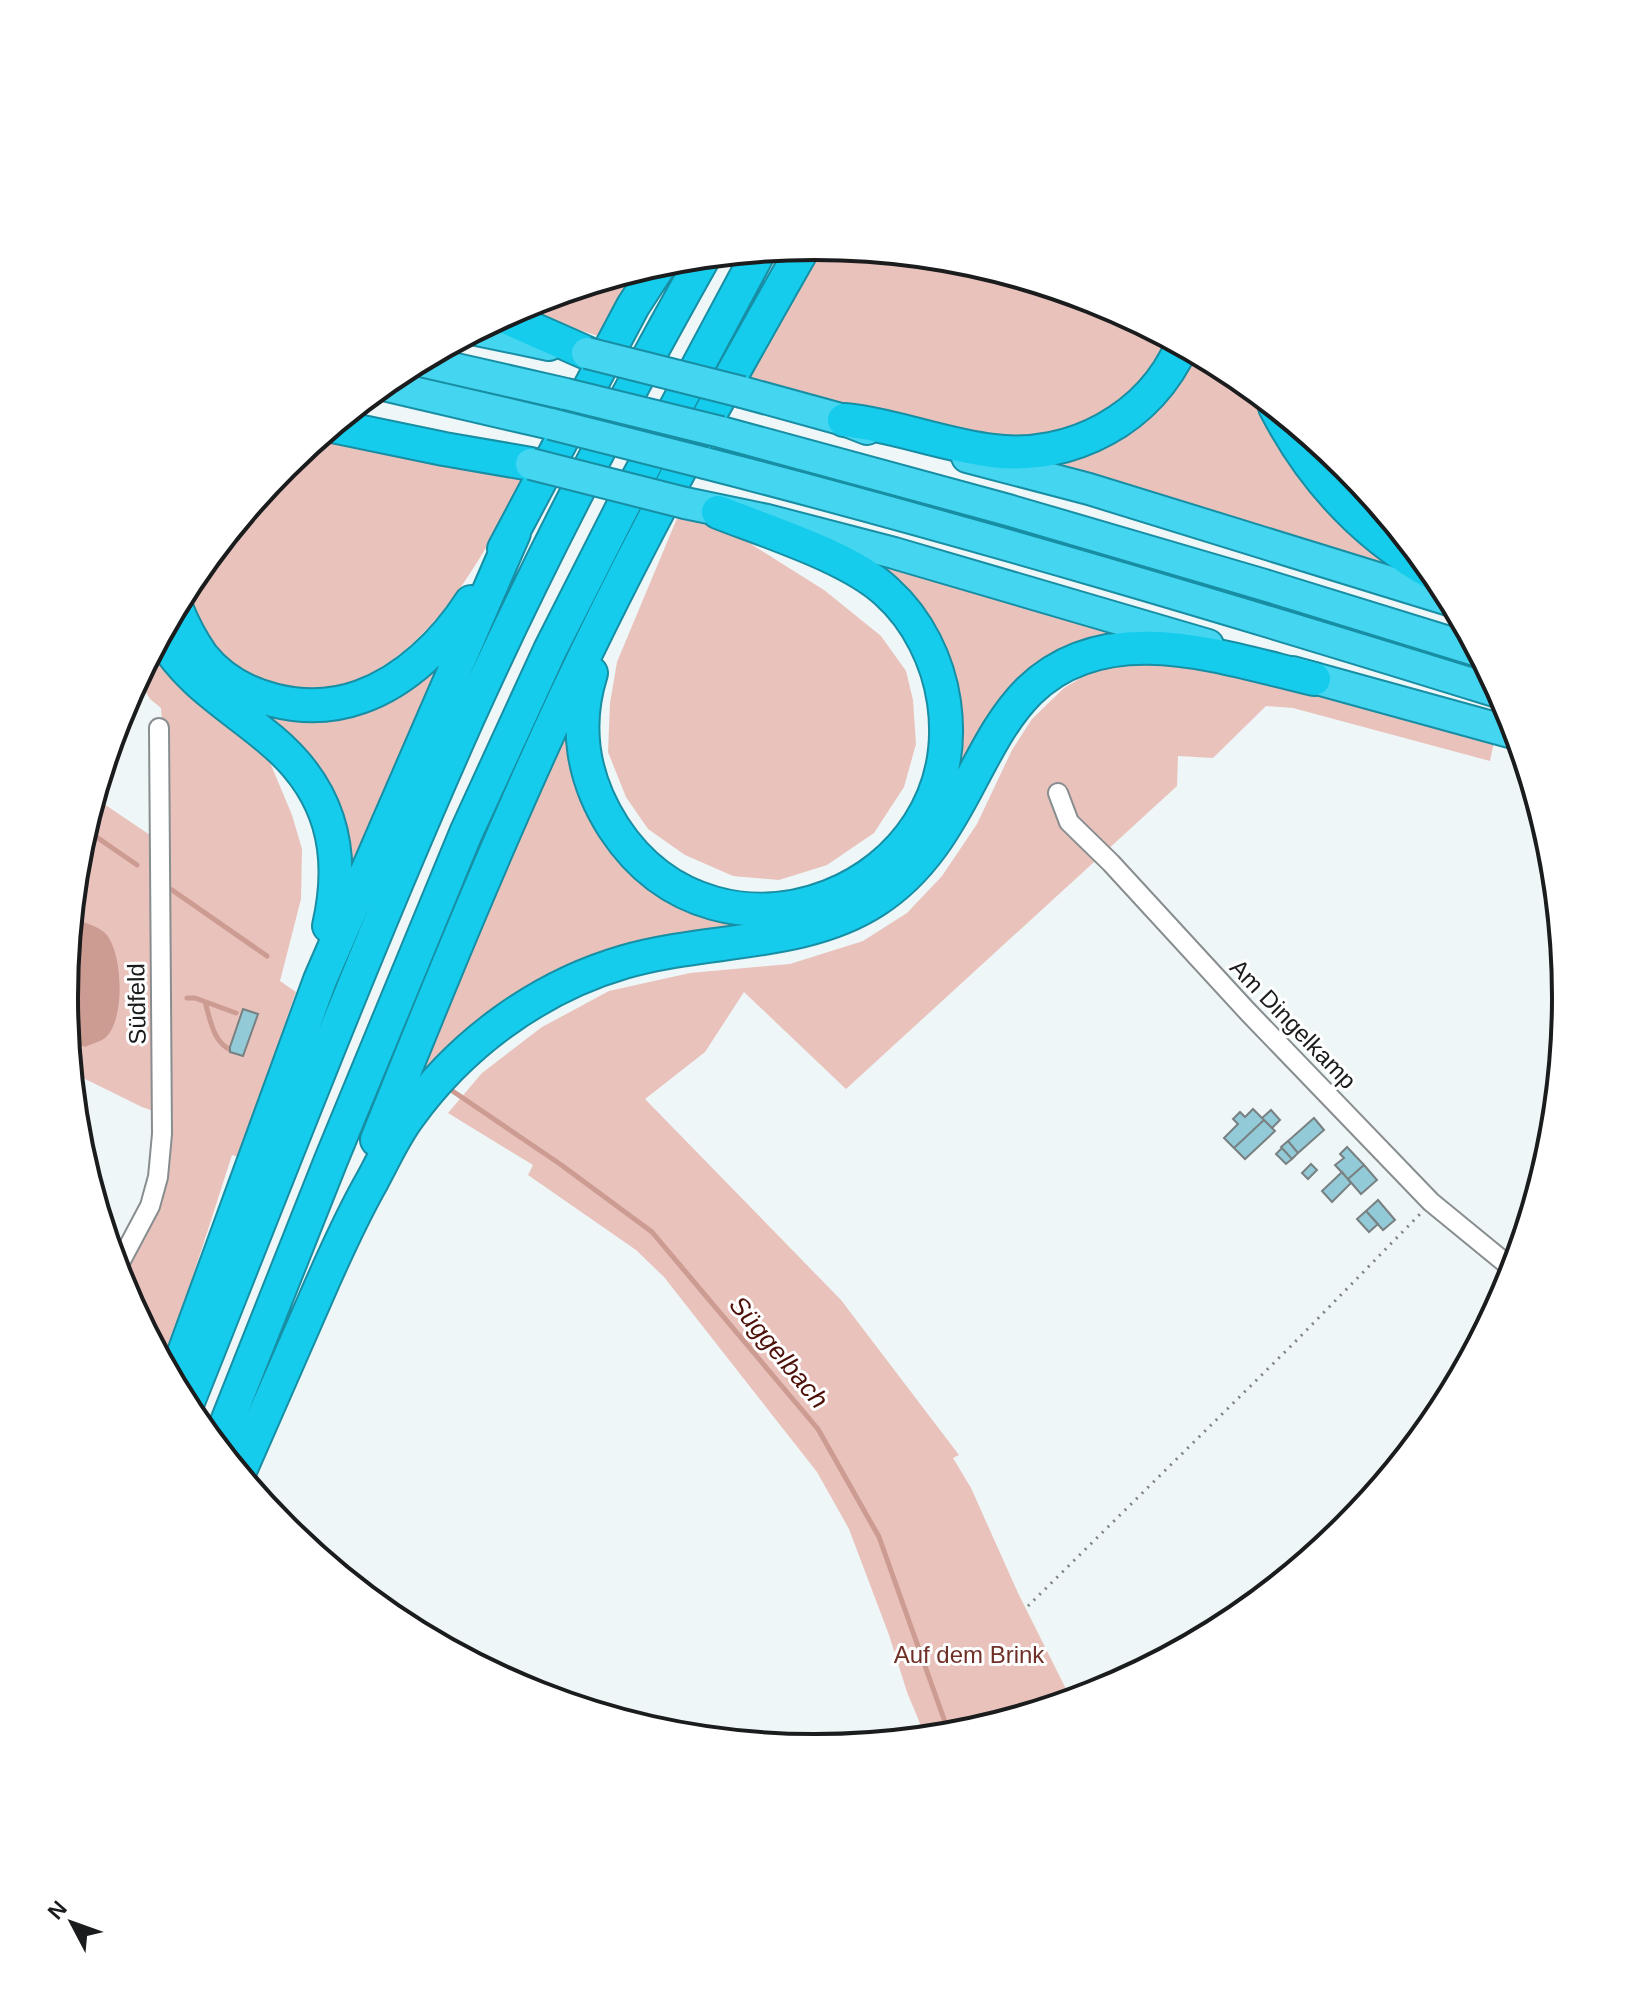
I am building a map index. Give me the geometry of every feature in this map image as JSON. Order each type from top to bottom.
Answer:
[{"type":"highway","points":[[354,1211],[361,1179],[495,853],[568,693],[712,409],[796,261]]},
{"type":"highway","points":[[222,1435],[472,819],[550,650],[614,522],[753,263]]},
{"type":"highway","points":[[192,1391],[349,997],[469,717],[578,492],[697,270]]},
{"type":"highway","points":[[633,306],[651,279]]},
{"type":"highway","points":[[178,1368],[320,980],[514,533],[643,281]]},
{"type":"highway","points":[[518,323],[587,353]]},
{"type":"highway","points":[[494,334],[587,353],[844,420],[873,432],[1103,494],[1433,595]]},
{"type":"highway","points":[[844,420],[879,423],[997,452],[1046,450],[1077,442],[1122,420],[1148,398],[1176,355]]},
{"type":"highway","points":[[438,365],[721,432],[1038,518],[1464,647]]},
{"type":"highway","points":[[399,389],[705,463],[1133,580],[1485,688]]},
{"type":"highway","points":[[359,418],[718,512],[767,520],[894,553],[1143,624],[1314,679]]},
{"type":"highway","points":[[346,429],[531,464]]},
{"type":"highway","points":[[1289,432],[1333,495],[1380,538],[1405,555]]},
{"type":"highway","points":[[621,587],[585,693],[581,722],[584,757],[592,787],[607,817],[633,855],[659,877],[688,893],[748,910],[788,909],[828,898],[870,875],[899,850],[915,830],[937,786],[945,756],[947,725],[942,689],[933,660],[919,631],[904,610],[867,576],[718,512]]},
{"type":"highway","points":[[182,621],[204,658],[245,689],[286,704],[337,703],[362,697],[410,669],[440,642],[462,615],[514,533]]},
{"type":"highway","points":[[167,647],[206,691],[292,759],[323,802],[331,828],[337,874],[320,980]]},
{"type":"highway","points":[[244,1463],[354,1211],[391,1143],[432,1086],[484,1036],[549,992],[587,973],[654,954],[820,926],[848,917],[877,900],[925,857],[945,828],[1007,718],[1031,690],[1060,669],[1097,653],[1152,647],[1191,651],[1314,679],[1503,730]]},
{"type":"street","name":"Südfeld","points":[[124,1254],[150,1206],[158,1177],[162,1134],[159,728]]},
{"type":"street","name":"Am Dingelkamp","points":[[1058,793],[1069,822],[1111,863],[1248,1012],[1431,1202],[1504,1262]]},
{"type":"path","points":[[1028,1606],[1291,1346],[1431,1202]]},
{"type":"green space","points":[[810,260],[912,266],[1006,285],[1098,316],[1163,348],[1147,376],[1119,404],[1087,424],[1054,435],[1012,439],[956,435],[742,378]]},
{"type":"green space","points":[[628,284],[601,337],[536,315]]},
{"type":"green space","points":[[1181,357],[1225,384],[1273,419],[1413,572],[1047,464]]},
{"type":"green space","points":[[335,438],[525,476],[490,541],[446,607],[420,636],[392,660],[360,678],[324,688],[276,686],[238,667],[208,638],[191,606],[230,549],[294,476]]},
{"type":"green space","points":[[678,516],[735,534],[824,590],[881,636],[906,671],[913,700],[916,744],[904,787],[874,833],[827,865],[779,880],[733,876],[685,855],[648,829],[626,797],[608,752],[610,703],[617,662]]},
{"type":"green space","points":[[870,562],[1123,633],[1062,652],[1023,681],[978,744],[919,846],[893,875],[861,899],[809,919],[643,943],[590,960],[539,985],[492,1017],[450,1053],[410,1098],[569,722],[576,771],[583,794],[604,834],[636,869],[657,885],[725,915],[792,917],[853,896],[903,857],[940,804],[957,742],[951,677],[918,611],[869,565]]},
{"type":"green space","points":[[177,629],[280,714],[447,648],[347,875],[345,851],[176,632]]},
{"type":"green space","name":"Auf dem Brink","points":[[1194,660],[1494,742],[1490,761],[1293,708],[1266,706],[1213,758],[1178,756],[1177,786],[846,1089],[744,992],[705,1052],[645,1099],[841,1300],[959,1455],[953,1458],[971,1488],[1067,1691],[1006,1710],[922,1727],[849,1529],[817,1472],[664,1277],[636,1250],[528,1175],[533,1165],[448,1113],[482,1073],[542,1027],[609,991],[690,973],[790,964],[863,941],[907,913],[942,876],[977,824],[1012,750],[1032,719],[1064,688],[1106,663]]},
{"type":"green space","points":[[159,662],[194,701],[253,744],[269,760],[292,815],[302,849],[301,899],[280,981],[296,992],[239,1157],[232,1155],[169,1351],[127,1262],[156,1205],[168,1116],[142,1107],[83,1078],[80,1045],[85,1047],[90,925],[82,922],[84,901],[104,804],[153,837],[164,750],[161,708],[145,691]]},
{"type":"shaded area","points":[[82,922],[103,931],[112,943],[120,985],[113,1027],[105,1038],[85,1047],[80,1045],[78,998]]},
{"type":"building","points":[[243,1009],[258,1014],[243,1056],[230,1052],[230,1047]]},
{"type":"building","points":[[1253,1109],[1264,1120],[1234,1148],[1224,1138],[1238,1124],[1233,1119],[1240,1112],[1245,1117]]},
{"type":"building","points":[[1271,1110],[1280,1120],[1272,1128],[1262,1118]]},
{"type":"building","points":[[1314,1118],[1324,1130],[1298,1153],[1288,1141]]},
{"type":"building","points":[[1264,1120],[1275,1131],[1245,1159],[1234,1148]]},
{"type":"building","points":[[1288,1141],[1298,1153],[1292,1159],[1281,1147]]},
{"type":"building","points":[[1347,1147],[1364,1165],[1348,1179],[1335,1165],[1344,1158],[1340,1154]]},
{"type":"building","points":[[1282,1148],[1292,1159],[1286,1164],[1276,1154]]},
{"type":"building","points":[[1311,1164],[1317,1170],[1308,1179],[1302,1173]]},
{"type":"building","points":[[1364,1165],[1377,1180],[1361,1194],[1348,1179]]},
{"type":"building","points":[[1342,1172],[1351,1183],[1332,1202],[1322,1191]]},
{"type":"building","points":[[1378,1200],[1395,1220],[1383,1230],[1366,1211]]},
{"type":"building","points":[[1366,1211],[1378,1224],[1369,1232],[1357,1219]]},
{"type":"waterway","name":"Süggelbach","points":[[96,837],[137,865]]},
{"type":"waterway","name":"Süggelbach","points":[[172,890],[267,956]]},
{"type":"waterway","points":[[187,998],[236,1013]]},
{"type":"waterway","points":[[205,1002],[216,1036],[231,1050]]},
{"type":"waterway","name":"Süggelbach","points":[[451,1090],[560,1164],[652,1232],[818,1429],[879,1537],[945,1723]]}]
